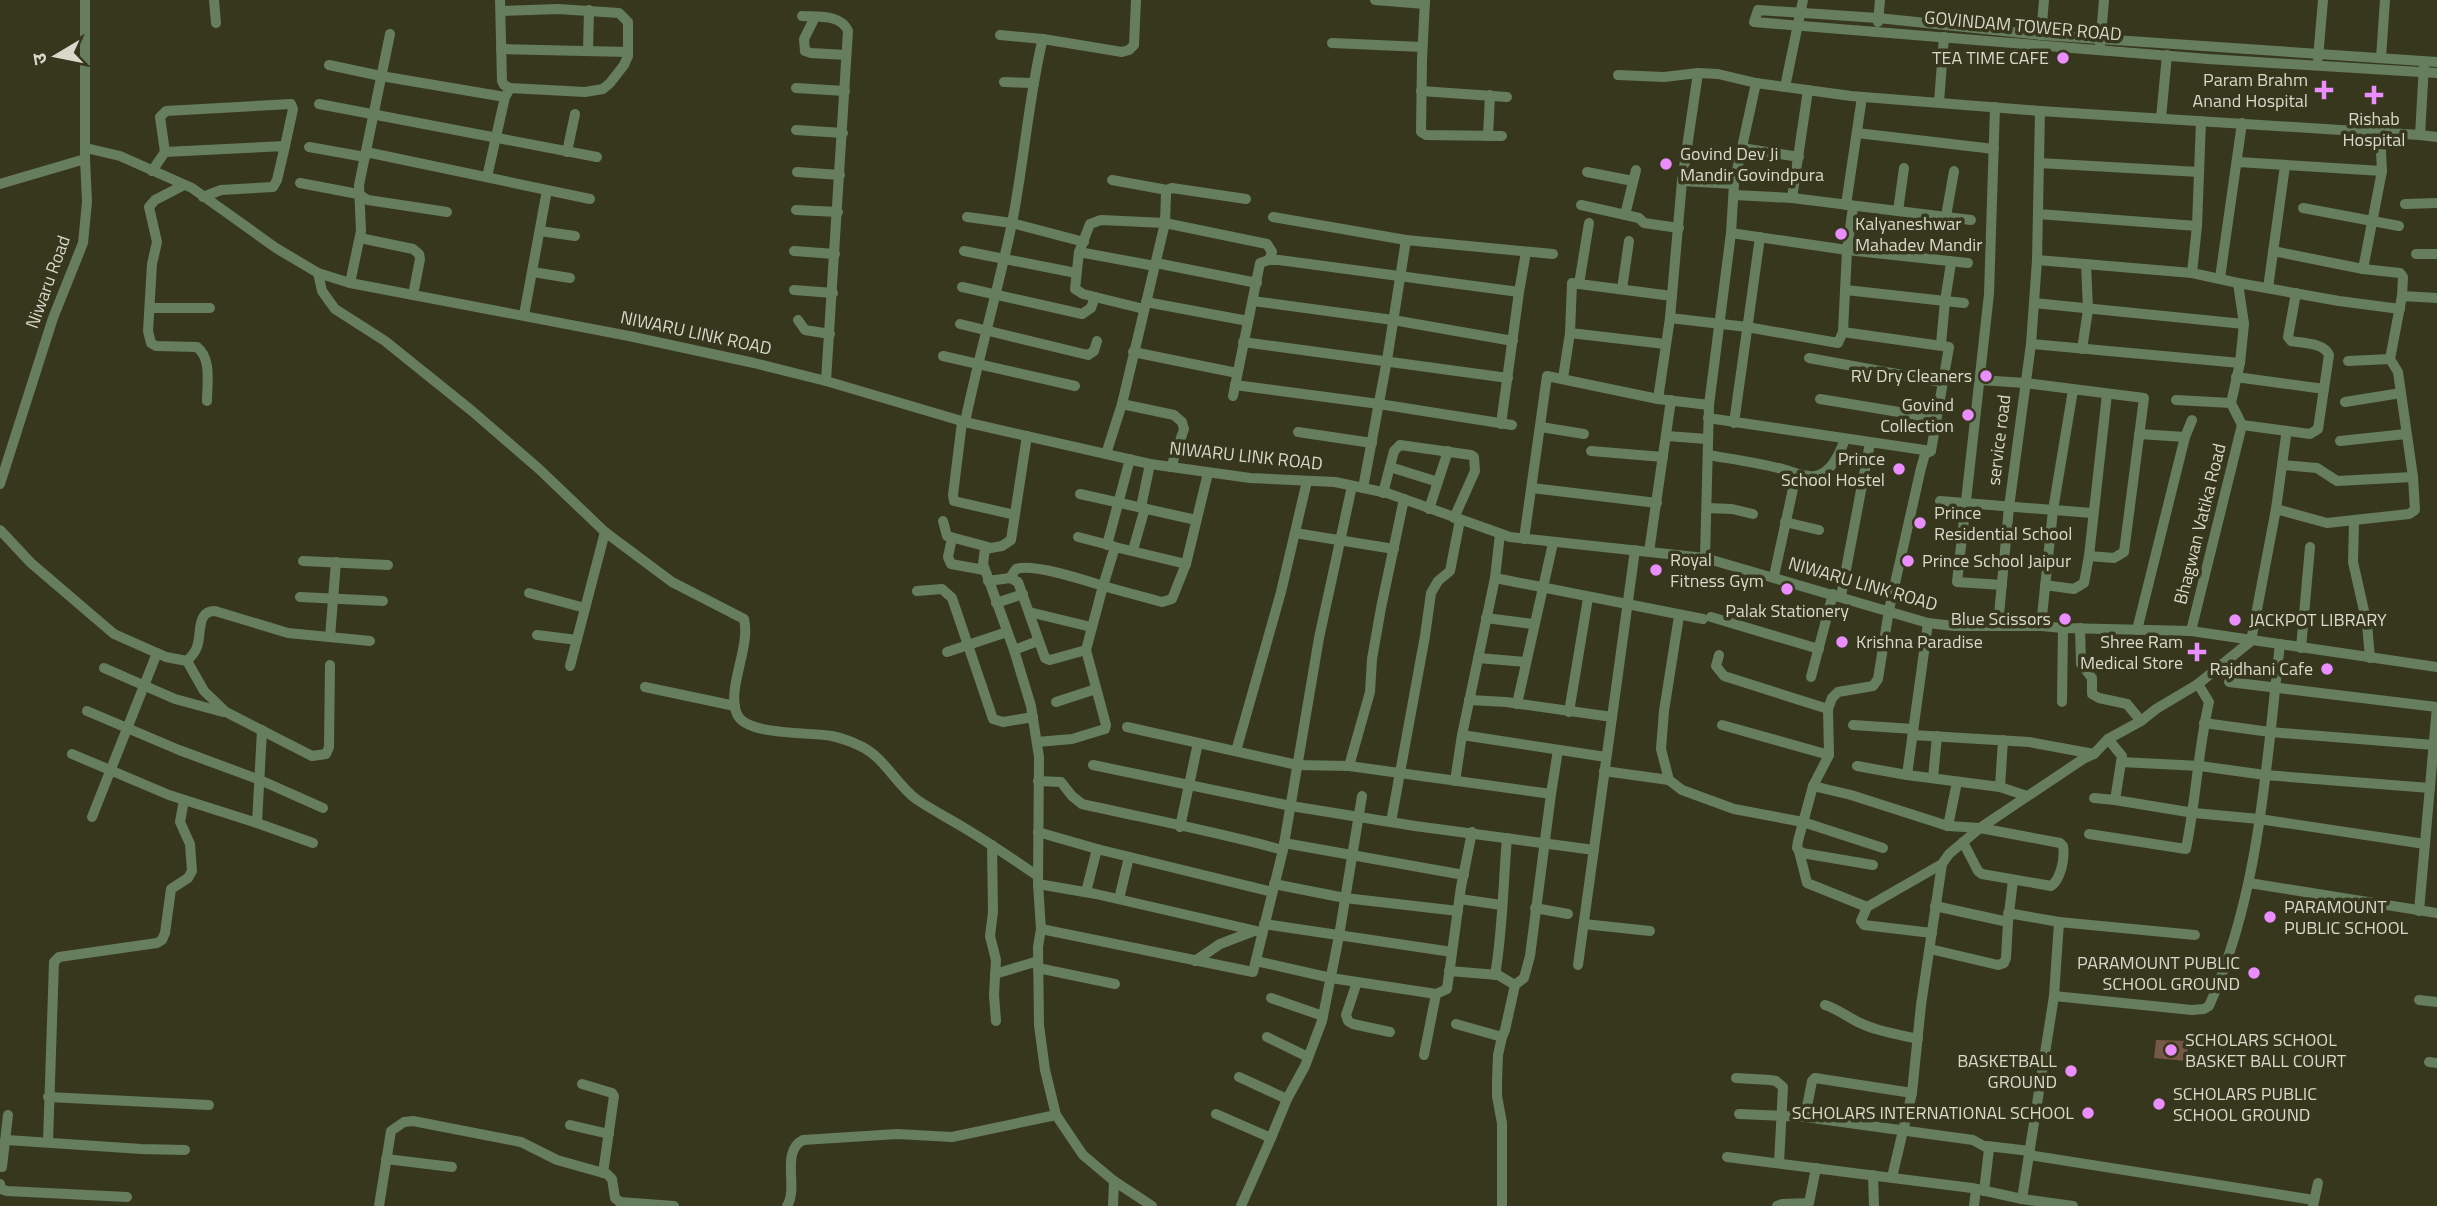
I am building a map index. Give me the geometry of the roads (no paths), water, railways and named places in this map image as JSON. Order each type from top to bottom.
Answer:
[{"type":"street","name":"Niwaru Road","points":[[0,484],[53,318],[83,243],[87,202],[85,0]]},
{"type":"street","points":[[216,23],[217,0]]},
{"type":"street","points":[[1000,35],[1122,52],[1134,45],[1136,0]]},
{"type":"street","points":[[1375,0],[1425,2],[1419,129],[1423,134],[1502,136]]},
{"type":"street","points":[[1877,32],[1880,0]]},
{"type":"street","points":[[2041,35],[2044,0]]},
{"type":"street","points":[[2100,44],[2104,0]]},
{"type":"street","points":[[2318,59],[2323,0]]},
{"type":"street","points":[[2381,58],[2385,0]]},
{"type":"street","points":[[329,65],[381,76],[507,93],[585,92],[603,89],[624,65],[628,52],[628,22],[625,16],[608,10],[501,5],[502,81],[507,93],[487,177]]},
{"type":"street","points":[[1785,87],[1802,6]]},
{"type":"street","name":"GOVINDAM TOWER ROAD","points":[[2437,62],[2423,66],[2318,59],[2100,44],[1944,37],[1754,22],[1758,10],[1802,6],[1878,18],[2041,35],[2100,44],[2167,55],[2318,59],[2381,58],[2423,66],[2437,73]]},
{"type":"street","points":[[588,51],[589,10]]},
{"type":"street","points":[[802,16],[838,19],[848,31],[826,381]]},
{"type":"street","points":[[815,17],[804,39],[805,51],[846,55]]},
{"type":"street","points":[[350,283],[360,239],[358,194],[390,34]]},
{"type":"street","points":[[1938,102],[1944,37]]},
{"type":"street","points":[[1015,515],[954,501],[953,495],[964,422],[977,362],[1012,223],[1043,39]]},
{"type":"street","points":[[1332,43],[1422,47]]},
{"type":"street","points":[[501,49],[628,52]]},
{"type":"street","points":[[2161,118],[2167,55]]},
{"type":"street","points":[[2420,135],[2423,66]]},
{"type":"street","points":[[1618,75],[1664,77],[1698,73],[1718,74],[1756,83],[1862,97],[2437,137]]},
{"type":"street","points":[[1658,399],[1670,318],[1682,181],[1698,73]]},
{"type":"street","points":[[1004,82],[1034,83]]},
{"type":"street","points":[[1705,558],[1709,405],[1734,190],[1756,83]]},
{"type":"street","points":[[796,88],[845,91]]},
{"type":"street","points":[[1791,198],[1808,90]]},
{"type":"street","points":[[1421,91],[1507,97]]},
{"type":"street","points":[[1488,136],[1490,95]]},
{"type":"street","points":[[1670,318],[1747,327],[1834,343],[1841,341],[1849,206],[1862,97]]},
{"type":"street","points":[[152,171],[165,152],[160,117],[166,111],[291,104],[293,109],[285,146],[273,187],[221,190],[204,197]]},
{"type":"street","points":[[320,104],[597,157]]},
{"type":"street","points":[[1994,107],[1989,295],[1957,582],[2001,584]]},
{"type":"street","name":"service road","points":[[1998,626],[2009,507],[2031,344],[2040,111]]},
{"type":"street","points":[[567,152],[575,114]]},
{"type":"street","points":[[2192,273],[2197,226],[2201,121]]},
{"type":"street","points":[[2220,278],[2242,123]]},
{"type":"street","points":[[796,130],[842,133]]},
{"type":"street","points":[[1857,133],[1994,149]]},
{"type":"street","points":[[2363,269],[2382,172],[2380,133]]},
{"type":"street","points":[[165,152],[285,146]]},
{"type":"street","points":[[309,147],[365,154],[590,199]]},
{"type":"street","points":[[1742,148],[1799,157]]},
{"type":"street","name":"NIWARU LINK ROAD","points":[[85,154],[120,156],[184,185],[276,248],[318,273],[350,283],[640,338],[826,381],[964,422],[1150,464],[1208,473],[1358,487],[1404,499],[1500,534],[1553,543],[1705,558],[1928,623],[1954,626],[2191,631],[2251,642],[2437,667]]},
{"type":"street","points":[[0,184],[85,154]]},
{"type":"street","points":[[2238,162],[2382,172]]},
{"type":"street","points":[[2039,163],[2199,172]]},
{"type":"street","points":[[2268,288],[2285,166]]},
{"type":"street","points":[[1898,211],[1904,168]]},
{"type":"street","points":[[1946,216],[1954,171]]},
{"type":"street","points":[[797,172],[840,175]]},
{"type":"street","points":[[1587,172],[1635,175],[1625,215]]},
{"type":"street","points":[[1112,180],[1167,190],[1177,188],[1246,199]]},
{"type":"street","points":[[1682,181],[1849,206],[1971,220]]},
{"type":"street","points":[[300,183],[358,194],[368,200],[447,212]]},
{"type":"street","points":[[184,185],[155,200],[149,208],[157,242],[152,264],[149,331],[152,343],[156,346],[197,347],[204,355],[207,361],[207,401]]},
{"type":"street","points":[[524,315],[547,190]]},
{"type":"street","points":[[1106,454],[1122,404],[1165,223],[1167,190]]},
{"type":"street","points":[[2405,204],[2437,203]]},
{"type":"street","points":[[1581,205],[1639,218],[1644,223],[1679,228]]},
{"type":"street","points":[[2303,208],[2399,226]]},
{"type":"street","points":[[796,210],[838,212]]},
{"type":"street","points":[[2038,214],[2197,226]]},
{"type":"street","points":[[967,217],[1012,223],[1081,247],[1155,265],[1257,283]]},
{"type":"street","points":[[1273,217],[1406,240],[1553,254]]},
{"type":"street","points":[[1248,321],[1078,292],[1074,286],[1081,247],[1089,225],[1101,220],[1165,223],[1268,244],[1272,252],[1269,260]]},
{"type":"street","points":[[1579,284],[1589,223]]},
{"type":"street","points":[[540,231],[575,236]]},
{"type":"street","points":[[1731,233],[1847,250],[1968,263]]},
{"type":"street","points":[[1734,424],[1760,237]]},
{"type":"street","points":[[360,239],[390,243],[416,251],[420,259],[413,295]]},
{"type":"street","points":[[1041,929],[1253,972],[1260,929],[1284,847],[1340,538],[1372,443],[1406,240]]},
{"type":"street","points":[[1622,289],[1629,241]]},
{"type":"street","points":[[794,251],[835,254]]},
{"type":"street","points":[[964,251],[1076,273]]},
{"type":"street","points":[[2273,251],[2363,269],[2400,273],[2403,277],[2390,359],[2398,372],[2415,510],[2412,513],[2354,521],[2315,522],[2276,509]]},
{"type":"street","points":[[1519,292],[1269,260],[1260,263],[1234,391],[1379,404],[1507,424],[1508,378],[1526,252]]},
{"type":"street","points":[[2416,254],[2437,254]]},
{"type":"street","points":[[2036,260],[2192,273],[2238,284],[2400,309]]},
{"type":"street","points":[[1941,344],[1951,263]]},
{"type":"street","points":[[2082,349],[2088,310],[2086,264]]},
{"type":"street","points":[[533,272],[570,278]]},
{"type":"street","points":[[318,273],[322,291],[335,309],[385,341],[472,411],[539,469],[604,532],[672,582],[744,619],[746,639],[739,668],[735,706],[741,720],[751,726],[833,736],[862,746],[914,797],[992,845],[1038,880],[1260,929],[1339,936],[1452,952]]},
{"type":"street","points":[[1563,379],[1570,333],[1572,283],[1672,296]]},
{"type":"street","points":[[2238,284],[2244,324],[2240,363],[2231,403],[2242,425],[2310,434],[2318,429],[2329,355],[2327,350],[2291,341],[2288,337],[2296,293]]},
{"type":"street","points":[[962,287],[1082,314],[1091,308],[1095,297]]},
{"type":"street","points":[[794,290],[833,293]]},
{"type":"street","points":[[1846,290],[1964,303]]},
{"type":"street","points":[[2402,296],[2437,298]]},
{"type":"street","points":[[1252,301],[1394,320],[1513,341]]},
{"type":"street","points":[[2034,303],[2244,324]]},
{"type":"street","points":[[149,308],[210,308]]},
{"type":"street","points":[[798,320],[805,330],[830,334]]},
{"type":"street","points":[[960,324],[1088,355],[1094,351],[1097,341]]},
{"type":"street","points":[[1843,332],[1949,346],[1931,451]]},
{"type":"street","points":[[1570,333],[1665,344]]},
{"type":"street","points":[[1243,342],[1508,378]]},
{"type":"street","points":[[2031,344],[2240,363]]},
{"type":"street","points":[[1133,352],[1237,373]]},
{"type":"street","points":[[943,356],[1075,386]]},
{"type":"street","points":[[1809,358],[1941,382]]},
{"type":"street","points":[[2348,361],[2390,359]]},
{"type":"street","points":[[1524,539],[1547,376],[1658,399],[1709,405]]},
{"type":"street","points":[[2236,377],[2324,389]]},
{"type":"street","points":[[1980,380],[2144,398],[2124,552],[2114,558],[2089,556]]},
{"type":"street","points":[[2041,626],[2053,510],[2073,390]]},
{"type":"street","points":[[2345,402],[2401,393]]},
{"type":"street","points":[[2045,585],[2074,589],[2084,583],[2108,394]]},
{"type":"street","points":[[1820,399],[1935,418]]},
{"type":"street","points":[[1649,552],[1671,400]]},
{"type":"street","points":[[2176,400],[2231,403]]},
{"type":"street","points":[[1122,404],[1174,415],[1182,422],[1184,429],[1171,467]]},
{"type":"street","points":[[1709,418],[1734,424],[1931,451]]},
{"type":"street","points":[[2137,630],[2185,437],[2192,420]]},
{"type":"street","name":"Bhagwan Vatika Road","points":[[2191,631],[2242,425]]},
{"type":"street","points":[[1541,427],[1584,433]]},
{"type":"street","points":[[1298,432],[1372,443]]},
{"type":"street","points":[[2139,434],[2185,437]]},
{"type":"street","points":[[2340,441],[2406,434]]},
{"type":"street","points":[[943,521],[944,535],[952,538],[988,547],[1008,544],[1011,540],[1027,436]]},
{"type":"street","points":[[1667,436],[1707,439]]},
{"type":"street","points":[[1892,1177],[1912,1093],[1942,864],[1949,853],[1980,828],[2094,754],[2108,739],[2198,684],[2251,642],[2276,509],[2286,436]]},
{"type":"street","points":[[1708,455],[1781,468],[1796,475],[1815,476],[1824,472],[1840,454],[1844,439]]},
{"type":"street","points":[[1811,677],[1837,595],[1870,443]]},
{"type":"street","points":[[1383,493],[1394,451],[1400,445],[1474,457],[1476,467],[1457,519],[1450,571],[1438,581],[1431,593],[1391,822]]},
{"type":"street","points":[[1429,509],[1448,451]]},
{"type":"street","points":[[1591,451],[1662,457]]},
{"type":"street","points":[[1867,907],[1807,883],[1798,841],[1813,786],[1829,755],[1828,709],[1832,698],[1838,692],[1873,686],[1877,682],[1889,610],[1921,468],[1926,454],[1931,451]]},
{"type":"street","points":[[1037,742],[1072,739],[1105,729],[1086,650],[1103,586],[1130,458]]},
{"type":"street","points":[[1133,551],[1150,464]]},
{"type":"street","points":[[2282,465],[2317,468],[2337,481],[2413,477]]},
{"type":"street","points":[[1390,467],[1438,482]]},
{"type":"street","points":[[1010,578],[1016,569],[1026,567],[1068,575],[1162,602],[1172,598],[1186,564],[1208,473]]},
{"type":"street","points":[[1774,576],[1796,475]]},
{"type":"street","points":[[1236,751],[1281,593],[1307,481]]},
{"type":"street","points":[[1532,488],[1657,503]]},
{"type":"street","points":[[1080,494],[1196,520]]},
{"type":"street","points":[[1349,766],[1370,692],[1372,659],[1404,499]]},
{"type":"street","points":[[1940,501],[2092,513]]},
{"type":"street","points":[[1707,508],[1732,509],[1753,514]]},
{"type":"street","points":[[2354,521],[2353,562],[2367,624],[2370,658]]},
{"type":"street","points":[[1785,522],[1819,530]]},
{"type":"street","points":[[0,530],[31,563],[114,634],[157,653],[187,661],[204,691],[226,712]]},
{"type":"street","points":[[570,666],[604,532]]},
{"type":"street","points":[[1295,533],[1340,538],[1394,549]]},
{"type":"street","points":[[1455,781],[1495,579],[1500,534]]},
{"type":"street","points":[[1078,537],[1186,564]]},
{"type":"street","points":[[952,538],[948,557],[951,564],[984,570]]},
{"type":"street","points":[[1517,704],[1553,543]]},
{"type":"street","points":[[988,547],[983,555],[984,570],[1014,650],[1033,717],[1039,757],[1040,1045],[1056,1115],[1083,1155],[1114,1181],[1152,1206]]},
{"type":"street","points":[[2301,648],[2310,547]]},
{"type":"street","points":[[1578,965],[1635,550]]},
{"type":"street","points":[[303,561],[388,565]]},
{"type":"street","points":[[330,637],[337,562]]},
{"type":"street","points":[[988,581],[1010,578],[1018,582],[1043,656],[1050,660],[1086,650]]},
{"type":"street","points":[[1495,579],[1679,616],[1707,618],[1819,649]]},
{"type":"street","points":[[917,591],[942,589],[951,598],[993,719],[1003,722],[1033,717]]},
{"type":"street","points":[[529,593],[585,608]]},
{"type":"street","points":[[996,603],[1023,594]]},
{"type":"street","points":[[300,597],[383,601]]},
{"type":"street","points":[[1569,712],[1588,598]]},
{"type":"street","points":[[187,661],[197,650],[203,614],[208,611],[288,633],[370,641]]},
{"type":"street","points":[[1029,612],[1091,627]]},
{"type":"street","points":[[1669,780],[1661,749],[1664,711],[1679,616]]},
{"type":"street","points":[[1486,618],[1533,624]]},
{"type":"street","points":[[1907,775],[1928,623]]},
{"type":"street","points":[[2062,702],[2063,628]]},
{"type":"street","points":[[2080,628],[2080,657],[2086,672],[2092,678],[2095,696],[2127,704],[2141,721]]},
{"type":"street","points":[[947,652],[1007,632]]},
{"type":"street","points":[[537,635],[577,640]]},
{"type":"street","points":[[1014,650],[1038,641]]},
{"type":"street","points":[[2054,996],[2192,1010],[2209,1006],[2227,963],[2249,883],[2280,644]]},
{"type":"street","points":[[92,817],[157,653]]},
{"type":"street","points":[[1719,655],[1716,666],[1724,676],[1828,709]]},
{"type":"street","points":[[1478,658],[1526,662]]},
{"type":"street","points":[[104,668],[175,699],[226,712],[313,757],[326,754],[329,747],[330,665]]},
{"type":"street","points":[[2063,673],[2086,672]]},
{"type":"street","points":[[2229,682],[2437,707],[2419,911]]},
{"type":"street","points":[[2089,834],[2186,849],[2194,813],[2204,723],[2209,702],[2198,684]]},
{"type":"street","points":[[645,687],[735,706]]},
{"type":"street","points":[[1056,702],[1096,689]]},
{"type":"street","points":[[1469,700],[1612,717]]},
{"type":"street","points":[[87,711],[323,808]]},
{"type":"street","points":[[2204,723],[2270,732],[2434,745]]},
{"type":"street","points":[[1722,725],[1829,755]]},
{"type":"street","points":[[1853,725],[1937,736],[2029,742],[2094,754]]},
{"type":"street","points":[[1127,727],[1297,765],[1349,766],[1551,794]]},
{"type":"street","points":[[257,823],[261,730]]},
{"type":"street","points":[[1462,735],[1606,757]]},
{"type":"street","points":[[1933,778],[1937,736]]},
{"type":"street","points":[[2108,739],[2122,756],[2115,800]]},
{"type":"street","points":[[2000,787],[2003,740]]},
{"type":"street","points":[[1180,827],[1198,743]]},
{"type":"street","points":[[1502,1206],[1502,1123],[1497,1096],[1498,1055],[1516,985],[1521,982],[1526,972],[1559,750]]},
{"type":"street","points":[[72,754],[184,800],[313,843]]},
{"type":"street","points":[[2121,762],[2200,766],[2265,775],[2430,788]]},
{"type":"street","points":[[1093,765],[1291,806],[1594,850]]},
{"type":"street","points":[[1857,766],[2000,787],[2027,796]]},
{"type":"street","points":[[1604,771],[1669,780],[1682,790],[1734,810],[1803,822],[1883,848]]},
{"type":"street","points":[[1038,781],[1061,782],[1082,804],[1180,827],[1464,876]]},
{"type":"street","points":[[1948,826],[1957,782]]},
{"type":"street","points":[[1813,786],[1851,795],[1948,826],[1980,828],[2055,842],[2063,846],[2064,855],[2055,884],[2051,886],[1978,871],[1963,842]]},
{"type":"street","points":[[1241,1206],[1308,1057],[1323,1016],[1362,796]]},
{"type":"street","points":[[2094,799],[2194,813],[2259,818],[2425,844]]},
{"type":"street","points":[[48,1142],[54,962],[59,957],[162,940],[171,889],[188,878],[192,871],[190,844],[180,822],[184,800]]},
{"type":"street","points":[[1038,831],[1129,857],[1273,888],[1458,911]]},
{"type":"street","points":[[1256,961],[1331,978],[1436,994],[1447,989],[1472,832]]},
{"type":"street","points":[[1495,975],[1500,943],[1507,838]]},
{"type":"street","points":[[992,845],[993,912],[989,933],[996,960],[996,1021]]},
{"type":"street","points":[[1086,892],[1097,849]]},
{"type":"street","points":[[1799,851],[1873,865]]},
{"type":"street","points":[[1119,900],[1129,857]]},
{"type":"street","points":[[1932,933],[1864,925],[1861,921],[1867,907],[1942,864]]},
{"type":"street","points":[[1930,949],[1998,965],[2004,963],[2012,880]]},
{"type":"street","points":[[2249,883],[2437,913]]},
{"type":"street","points":[[1460,899],[1501,905]]},
{"type":"street","points":[[1935,906],[2008,918],[2195,935]]},
{"type":"street","points":[[1535,908],[1568,914]]},
{"type":"street","points":[[2022,1199],[2054,996],[2059,922]]},
{"type":"street","points":[[1584,924],[1650,931]]},
{"type":"street","points":[[1195,961],[1220,944],[1260,929]]},
{"type":"street","points":[[995,974],[1038,965],[1115,984]]},
{"type":"street","points":[[1449,971],[1495,975],[1516,985]]},
{"type":"street","points":[[1357,982],[1346,1015],[1348,1021],[1390,1032]]},
{"type":"street","points":[[1424,1055],[1436,994]]},
{"type":"street","points":[[1271,998],[1323,1016]]},
{"type":"street","points":[[2419,1000],[2437,1002]]},
{"type":"street","points":[[1825,1004],[1868,1026],[1918,1039]]},
{"type":"street","points":[[1455,1024],[1502,1037]]},
{"type":"street","points":[[1267,1037],[1308,1057]]},
{"type":"street","points":[[1239,1077],[1287,1099]]},
{"type":"street","points":[[1736,1078],[1770,1080],[1780,1084],[1784,1093],[1779,1163]]},
{"type":"street","points":[[1805,1117],[1812,1081],[1815,1078],[1912,1093]]},
{"type":"street","points":[[582,1084],[612,1093],[614,1096],[603,1173]]},
{"type":"street","points":[[48,1097],[209,1105]]},
{"type":"street","points":[[1216,1114],[1270,1138]]},
{"type":"street","points":[[1739,1114],[1805,1117],[1968,1139],[1987,1146],[2313,1203],[2318,1183]]},
{"type":"street","points":[[8,1115],[1,1189],[127,1197]]},
{"type":"street","points":[[787,1206],[791,1199],[792,1153],[798,1142],[803,1140],[897,1134],[952,1137],[1056,1115]]},
{"type":"street","points":[[379,1206],[391,1130],[404,1122],[414,1121],[521,1142],[557,1160],[603,1173],[612,1179],[617,1201],[674,1206]]},
{"type":"street","points":[[570,1125],[609,1134]]},
{"type":"street","points":[[5,1141],[185,1150]]},
{"type":"street","points":[[1974,1206],[1989,1152],[1987,1146]]},
{"type":"street","points":[[1727,1157],[1892,1177],[1980,1190],[2041,1203],[2073,1206]]},
{"type":"street","points":[[386,1159],[452,1167]]},
{"type":"street","points":[[1777,1206],[1810,1203],[1816,1168]]},
{"type":"street","points":[[1873,1175],[1874,1206]]},
{"type":"street","points":[[1113,1206],[1114,1181]]},
{"type":"place","name":"TEA TIME CAFE","points":[[2063,58]]},
{"type":"place","name":"Param Brahm Anand Hospital","points":[[2324,90]]},
{"type":"place","name":"Rishab Hospital","points":[[2374,95]]},
{"type":"place","name":"Govind Dev Ji Mandir Govindpura","points":[[1666,164]]},
{"type":"place","name":"Kalyaneshwar Mahadev Mandir","points":[[1841,234]]},
{"type":"place","name":"RV Dry Cleaners","points":[[1986,376]]},
{"type":"place","name":"Govind Collection","points":[[1968,415]]},
{"type":"place","name":"Prince School Hostel","points":[[1899,469]]},
{"type":"place","name":"Prince Residential School","points":[[1920,523]]},
{"type":"place","name":"Prince School Jaipur","points":[[1908,561]]},
{"type":"place","name":"Royal Fitness Gym","points":[[1656,570]]},
{"type":"place","name":"Palak Stationery","points":[[1787,589]]},
{"type":"place","name":"Blue Scissors","points":[[2065,619]]},
{"type":"place","name":"JACKPOT LIBRARY","points":[[2235,620]]},
{"type":"place","name":"Krishna Paradise","points":[[1842,642]]},
{"type":"place","name":"Shree Ram Medical Store","points":[[2197,652]]},
{"type":"place","name":"Rajdhani Cafe","points":[[2327,669]]},
{"type":"place","name":"PARAMOUNT PUBLIC SCHOOL","points":[[2270,917]]},
{"type":"place","name":"PARAMOUNT PUBLIC SCHOOL GROUND","points":[[2254,973]]},
{"type":"place","name":"SCHOLARS SCHOOL BASKET BALL COURT","points":[[2171,1050]]},
{"type":"place","name":"BASKETBALL GROUND","points":[[2071,1071]]},
{"type":"place","name":"SCHOLARS PUBLIC SCHOOL GROUND","points":[[2159,1104]]},
{"type":"place","name":"SCHOLARS INTERNATIONAL SCHOOL","points":[[2088,1113]]}]
